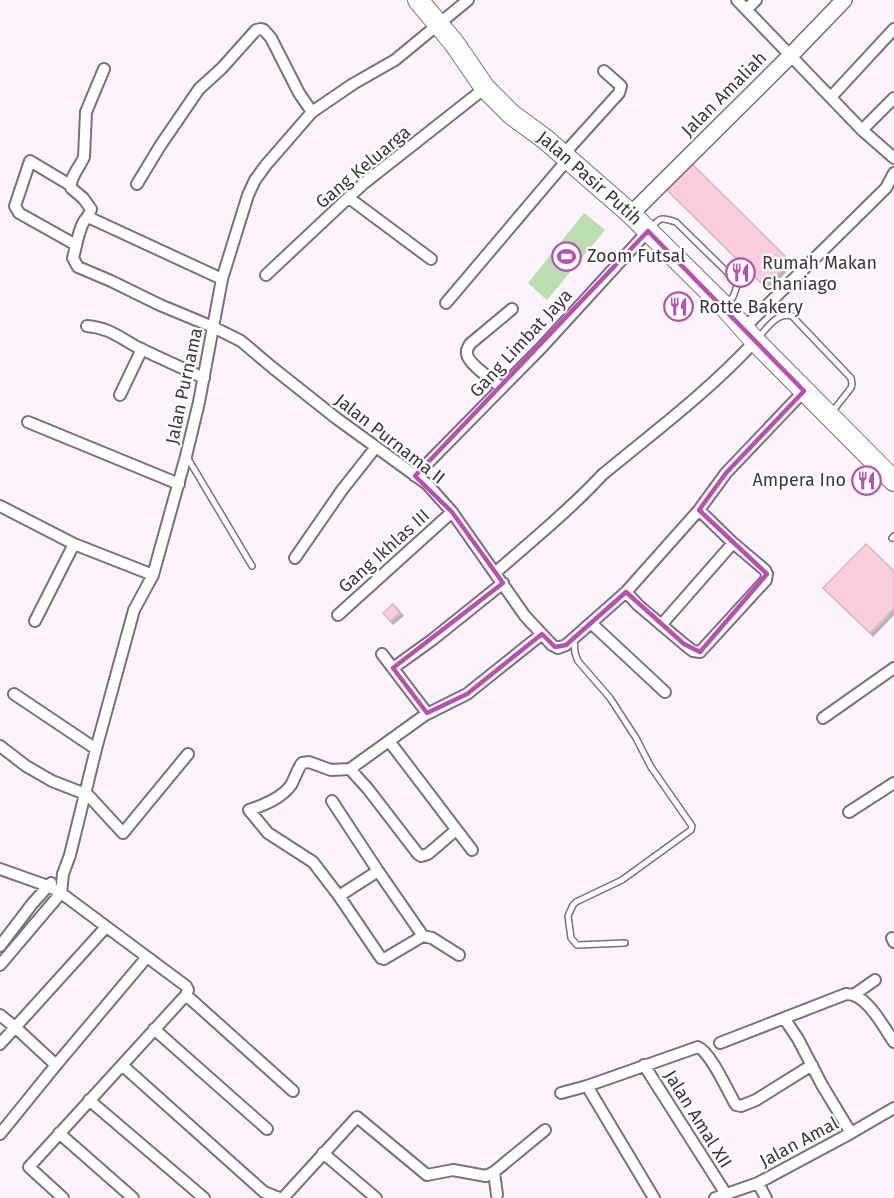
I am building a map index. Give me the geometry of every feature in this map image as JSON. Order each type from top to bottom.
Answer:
[{"type":"highway","name":"Jalan Pasir Putih","points":[[418,0],[454,43],[485,88],[511,114],[545,139],[631,213],[894,482]]},
{"type":"street","name":"Jalan Purnama","points":[[61,893],[63,874],[70,855],[134,610],[153,575],[186,456],[204,378],[222,279],[248,195],[266,165],[312,112],[353,84],[395,60],[468,0]]},
{"type":"street","points":[[737,0],[862,130],[894,158]]},
{"type":"street","points":[[747,9],[756,0]]},
{"type":"street","name":"Jalan Amaliah","points":[[631,213],[844,0]]},
{"type":"street","points":[[137,184],[199,88],[222,68],[258,29],[264,30],[271,38],[299,93],[312,112]]},
{"type":"street","points":[[831,97],[894,29]]},
{"type":"street","points":[[70,185],[84,157],[86,112],[104,69]]},
{"type":"street","points":[[446,303],[619,93],[621,86],[604,71]]},
{"type":"street","name":"Gang Keluarga","points":[[266,275],[363,184],[485,88]]},
{"type":"street","points":[[862,130],[894,98]]},
{"type":"street","points":[[32,161],[70,185],[91,209],[76,245],[19,213],[15,206],[32,161]]},
{"type":"street","points":[[495,573],[602,475],[691,403],[731,367],[749,335],[841,231],[886,188],[894,173]]},
{"type":"street","points":[[349,198],[431,259]]},
{"type":"street","points":[[88,217],[222,279]]},
{"type":"street","name":"Gang Limbat Jaya","points":[[415,476],[502,388],[648,231]]},
{"type":"street","name":"Jalan Purnama II","points":[[76,245],[73,258],[78,267],[241,341],[282,375],[427,484],[452,512],[525,616],[555,647],[562,647],[574,639]]},
{"type":"street","points":[[502,388],[471,363],[467,351],[470,344],[512,309]]},
{"type":"street","points":[[87,326],[114,332],[142,349],[204,378]]},
{"type":"street","points":[[120,395],[142,349]]},
{"type":"street","points":[[574,639],[626,592],[699,510],[726,473],[804,391]]},
{"type":"street","points":[[28,422],[178,484]]},
{"type":"street","points":[[295,558],[342,490],[376,447]]},
{"type":"street","points":[[0,506],[74,544],[153,575]]},
{"type":"street","points":[[626,592],[693,651],[700,652],[766,580],[765,570],[699,510]]},
{"type":"street","name":"Gang Ikhlas III","points":[[338,615],[452,512]]},
{"type":"street","points":[[662,624],[733,543]]},
{"type":"street","points":[[35,621],[74,544]]},
{"type":"street","points":[[393,668],[503,583]]},
{"type":"street","points":[[591,623],[665,693]]},
{"type":"street","points":[[423,936],[384,959],[381,958],[313,862],[268,833],[249,810],[286,791],[302,763],[309,762],[331,770],[350,769],[427,713],[467,694],[543,634]]},
{"type":"street","points":[[382,654],[427,713]]},
{"type":"street","points":[[823,718],[894,669]]},
{"type":"street","points":[[14,694],[96,749]]},
{"type":"street","points":[[389,741],[472,850]]},
{"type":"street","points":[[0,746],[26,766],[52,781],[85,793],[123,833],[188,754]]},
{"type":"street","points":[[350,769],[421,856],[428,854],[456,830]]},
{"type":"street","points":[[849,812],[894,783]]},
{"type":"street","points":[[332,801],[423,936],[432,938],[459,955]]},
{"type":"street","points":[[0,869],[61,893],[186,986],[188,990],[186,995],[29,1167],[63,1198]]},
{"type":"street","points":[[339,896],[378,871]]},
{"type":"street","points":[[0,946],[32,904],[48,886],[63,874]]},
{"type":"street","points":[[0,965],[61,893]]},
{"type":"street","points":[[0,1044],[106,927]]},
{"type":"street","points":[[0,1134],[147,957]]},
{"type":"street","points":[[720,1042],[846,994],[855,994],[875,980]]},
{"type":"street","points":[[855,994],[865,1001],[894,1042]]},
{"type":"street","points":[[186,995],[293,1091]]},
{"type":"street","points":[[0,1015],[56,1065]]},
{"type":"street","points":[[784,1018],[851,1133]]},
{"type":"street","points":[[154,1029],[267,1129]]},
{"type":"street","name":"Jalan Amal XII","points":[[726,1194],[644,1065],[698,1047],[709,1057],[736,1104],[741,1106],[756,1100],[812,1065]]},
{"type":"street","points":[[122,1065],[264,1192],[281,1198],[357,1117],[427,1175],[453,1170],[486,1176],[545,1130]]},
{"type":"street","points":[[561,1093],[644,1065]]},
{"type":"street","points":[[587,1086],[654,1198]]},
{"type":"street","points":[[89,1100],[204,1198]]},
{"type":"street","name":"Jalan Amal","points":[[715,1198],[758,1183],[894,1108]]},
{"type":"street","points":[[59,1133],[133,1198]]},
{"type":"street","points":[[323,1153],[376,1198]]},
{"type":"street","points":[[494,1172],[500,1197]]},
{"type":"street","points":[[758,1183],[766,1198]]},
{"type":"lane","points":[[648,231],[662,218],[676,222],[733,278],[737,286],[733,297],[724,306]]},
{"type":"lane","points":[[749,335],[777,317],[786,314],[792,316],[851,378],[851,388],[829,416]]},
{"type":"lane","points":[[186,456],[252,566]]},
{"type":"lane","points":[[574,639],[578,661],[610,698],[636,738],[651,767],[692,826],[691,830],[622,880],[576,902],[569,909],[571,938],[577,945],[625,943]]},
{"type":"highlighted area","points":[[648,231],[804,391],[726,473],[699,510],[767,574],[700,652],[684,644],[626,592],[566,645],[555,647],[542,634],[467,694],[427,713],[393,668],[503,583],[452,512],[415,476]]},
{"type":"green space","name":"Zoom Futsal","points":[[584,213],[605,230],[547,300],[528,283]]},
{"type":"building","points":[[692,164],[790,261],[765,287],[667,190]]},
{"type":"building","points":[[866,544],[894,571],[894,608],[870,633],[823,588]]},
{"type":"building","points":[[393,604],[400,613],[390,621],[383,613]]},
{"type":"place","name":"Zoom Futsal","points":[[566,256]]},
{"type":"place","name":"Rumah Makan Chaniago","points":[[741,273]]},
{"type":"place","name":"Rotte Bakery","points":[[678,307]]},
{"type":"place","name":"Ampera Ino","points":[[867,480]]}]
